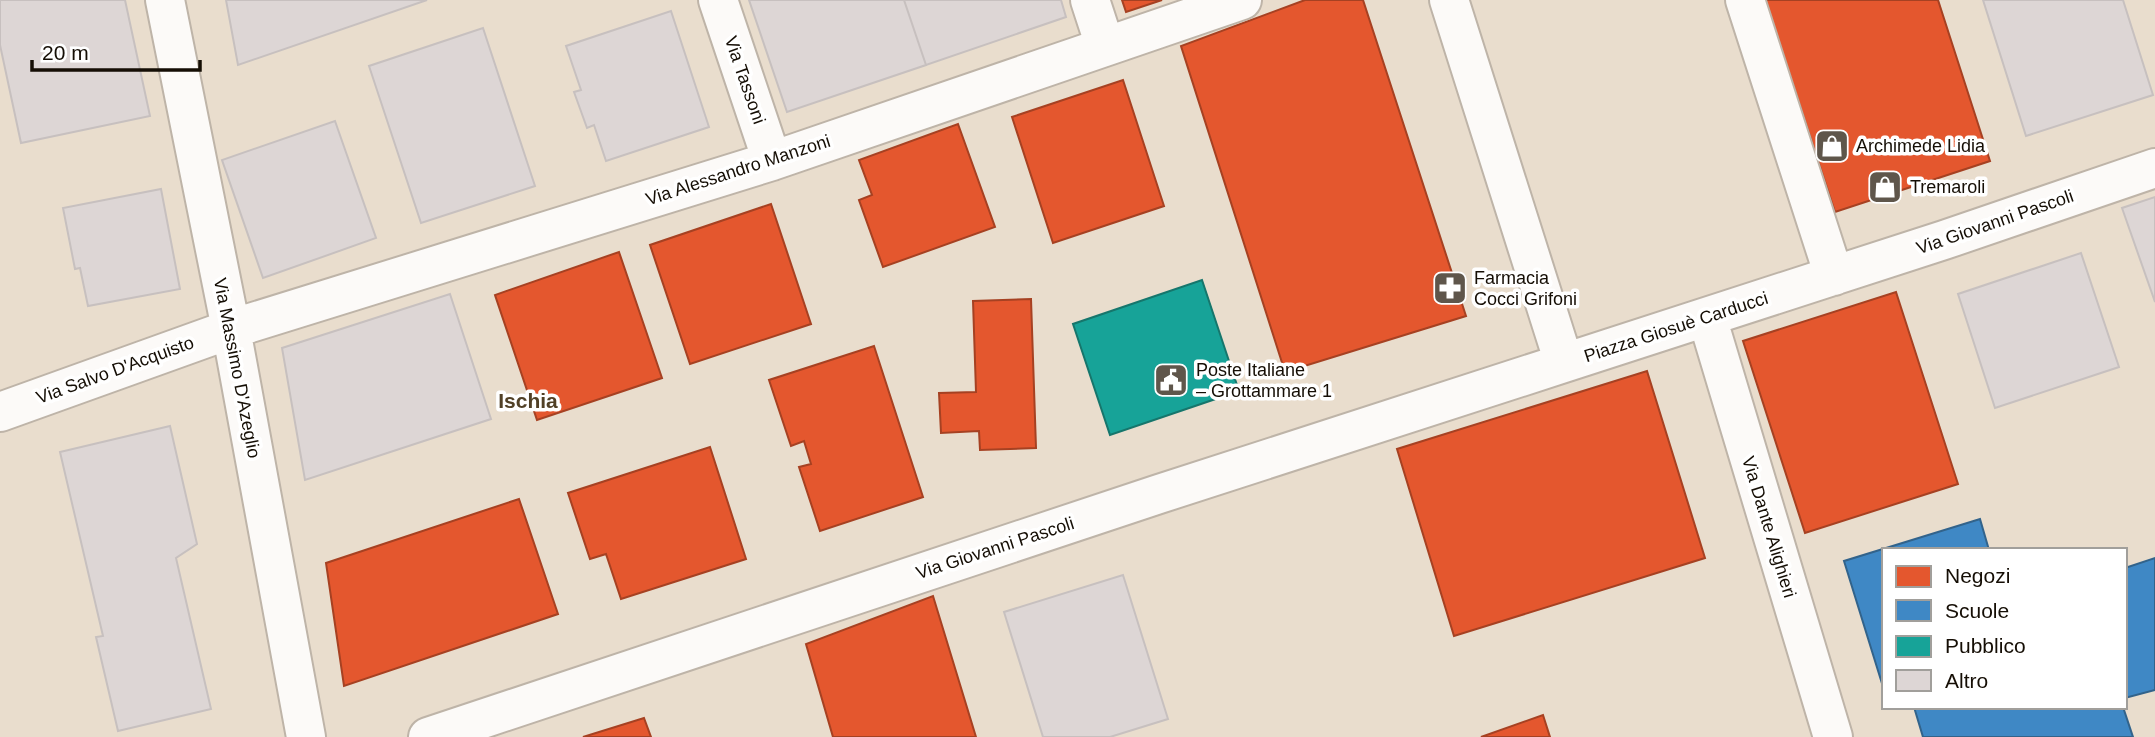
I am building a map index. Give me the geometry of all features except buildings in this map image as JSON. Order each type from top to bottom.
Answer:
[{"type":"street","name":"Via Massimo D'Azeglio","points":[[165,0],[231,329],[306,737]]},
{"type":"street","name":"Via Tassoni","points":[[718,0],[772,161]]},
{"type":"street","points":[[1090,0],[1105,46]]},
{"type":"street","name":"Via Alessandro Manzoni","points":[[231,329],[772,161],[1242,0]]},
{"type":"street","name":"Piazza Giosuè Carducci","points":[[1450,0],[1564,363],[1834,276]]},
{"type":"street","points":[[1745,0],[1834,276]]},
{"type":"street","name":"Via Giovanni Pascoli","points":[[1834,276],[2155,168]]},
{"type":"street","name":"Via Dante Alighieri","points":[[1707,317],[1833,737]]},
{"type":"street","name":"Via Salvo D'Acquisto","points":[[0,412],[231,329]]},
{"type":"street","name":"Via Giovanni Pascoli","points":[[428,737],[1564,363]]},
{"type":"place","name":"Archimede Lidia","points":[[1832,146]]},
{"type":"place","name":"Tremaroli","points":[[1885,187]]},
{"type":"place","name":"Farmacia Cocci Grifoni","points":[[1450,288]]},
{"type":"place","name":"Poste Italiane – Grottammare 1","points":[[1171,380]]},
{"type":"district","name":"Ischia","points":[[528,400]]}]
